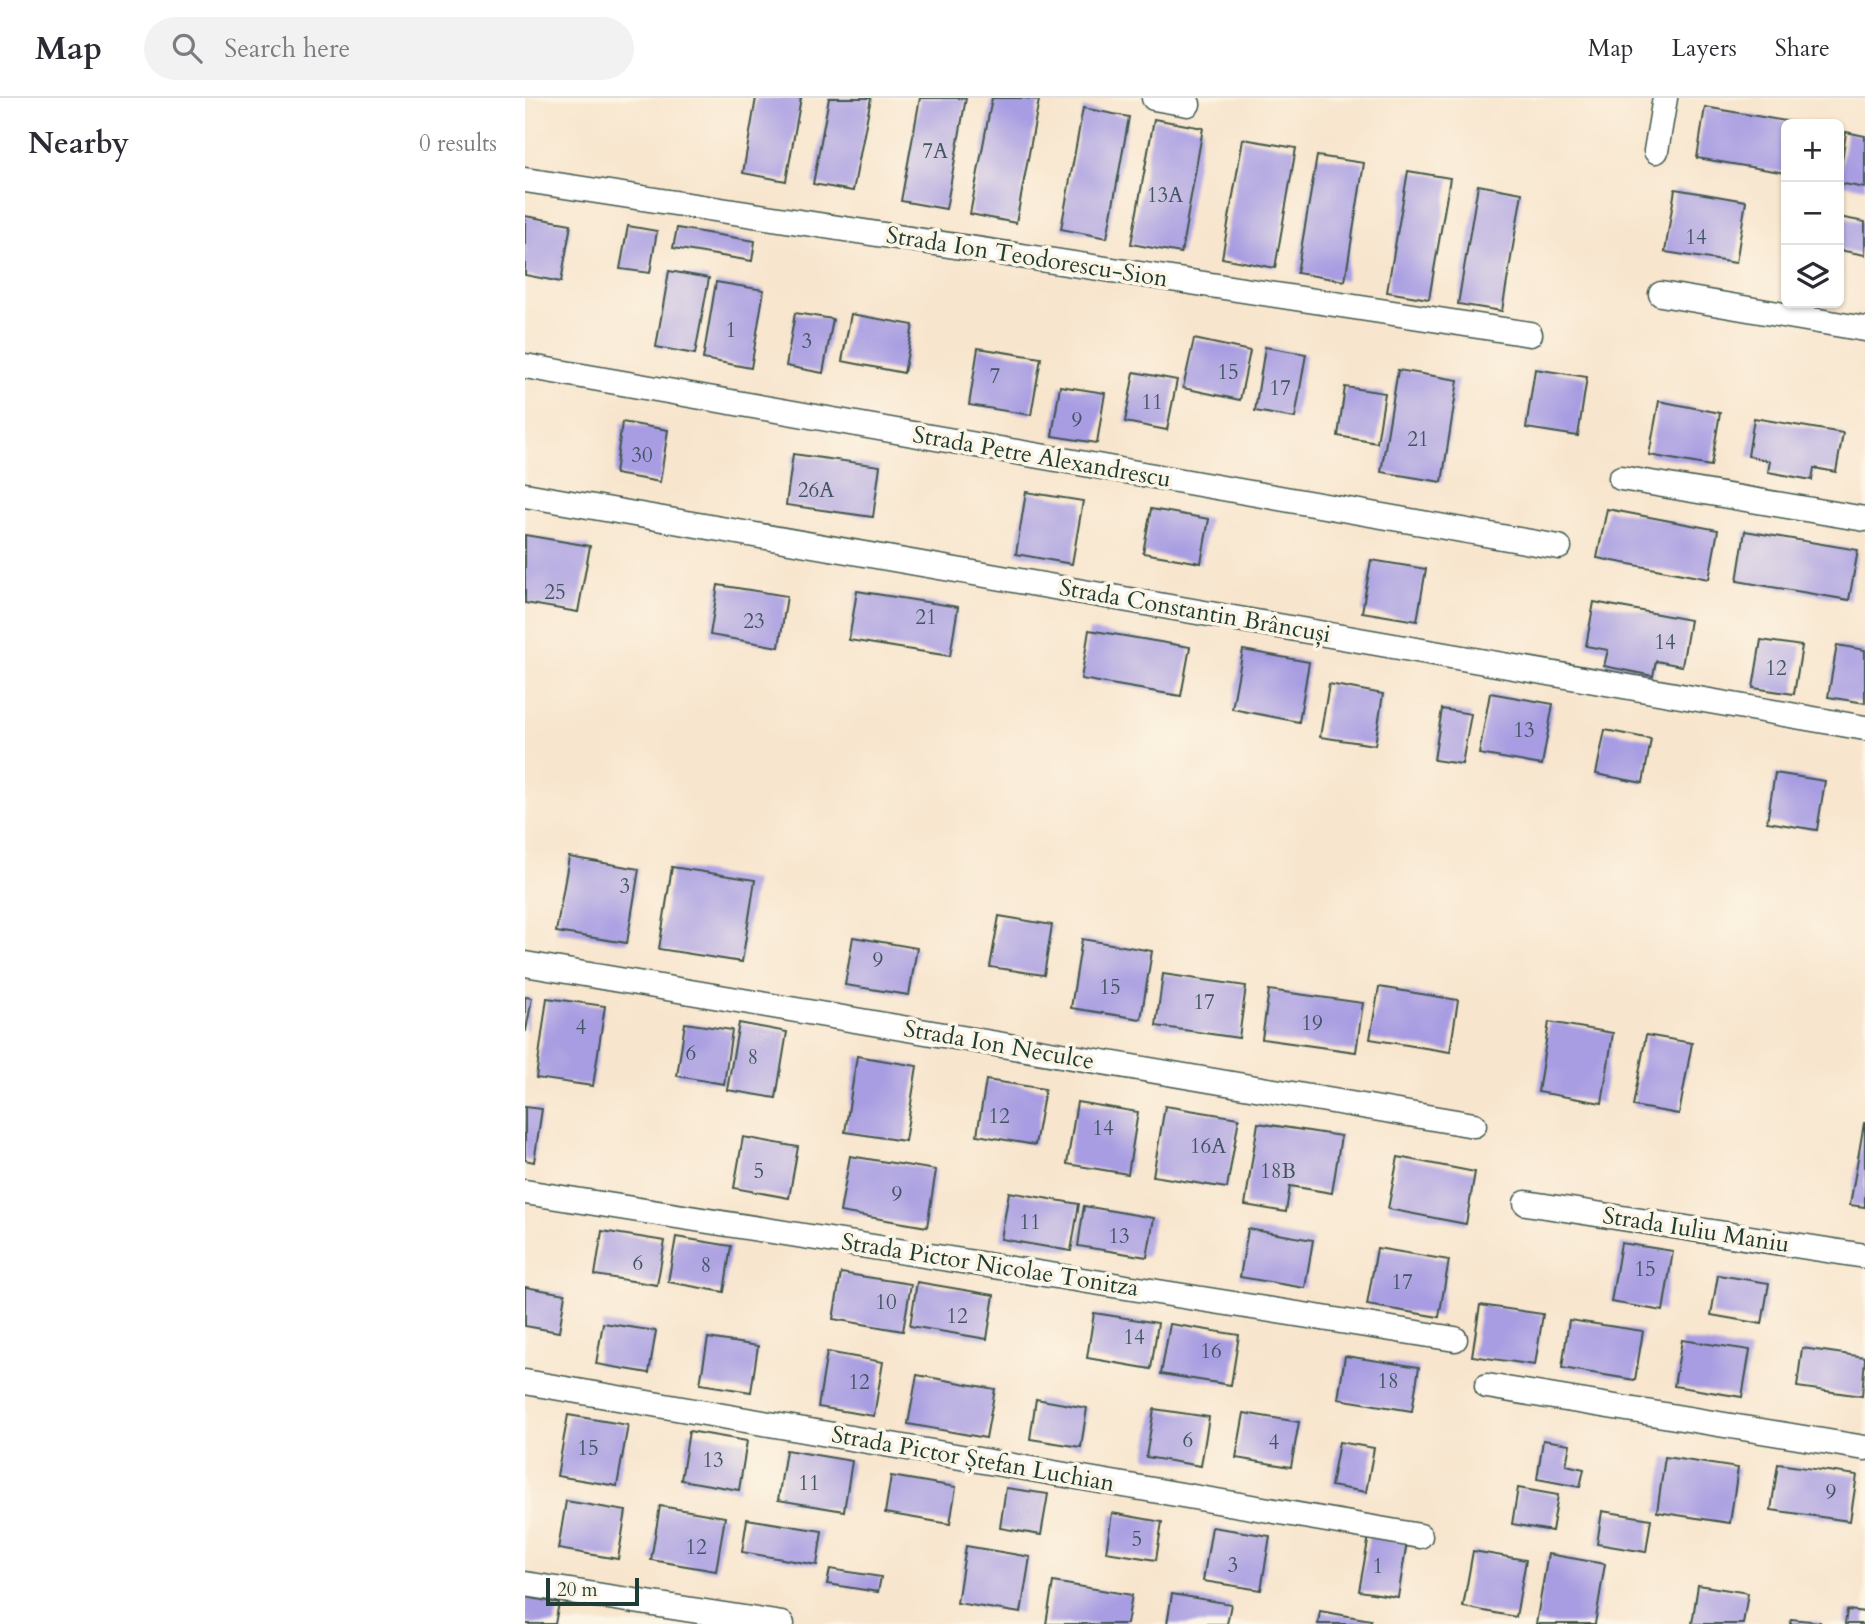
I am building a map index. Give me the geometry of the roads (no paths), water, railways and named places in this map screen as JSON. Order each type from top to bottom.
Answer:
[{"type":"street","points":[[1154,98],[1188,104]]},
{"type":"street","points":[[1656,150],[1665,98]]},
{"type":"street","name":"Strada Ion Teodorescu-Sion","points":[[525,180],[1529,334]]},
{"type":"street","points":[[1661,295],[1865,329]]},
{"type":"street","name":"Strada Petre Alexandrescu","points":[[525,366],[1559,547]]},
{"type":"street","points":[[1621,478],[1865,519]]},
{"type":"street","name":"Strada Constantin Brâncuși","points":[[525,495],[1865,728]]},
{"type":"street","name":"Strada Ion Neculce","points":[[525,964],[1474,1125]]},
{"type":"street","name":"Strada Pictor Nicolae Tonitza","points":[[525,1192],[1455,1339]]},
{"type":"street","name":"Strada Iuliu Maniu","points":[[1526,1203],[1865,1256]]},
{"type":"street","name":"Strada Pictor Ștefan Luchian","points":[[525,1382],[1420,1536]]},
{"type":"street","points":[[1487,1386],[1865,1448]]},
{"type":"street","points":[[525,1584],[782,1624]]}]
